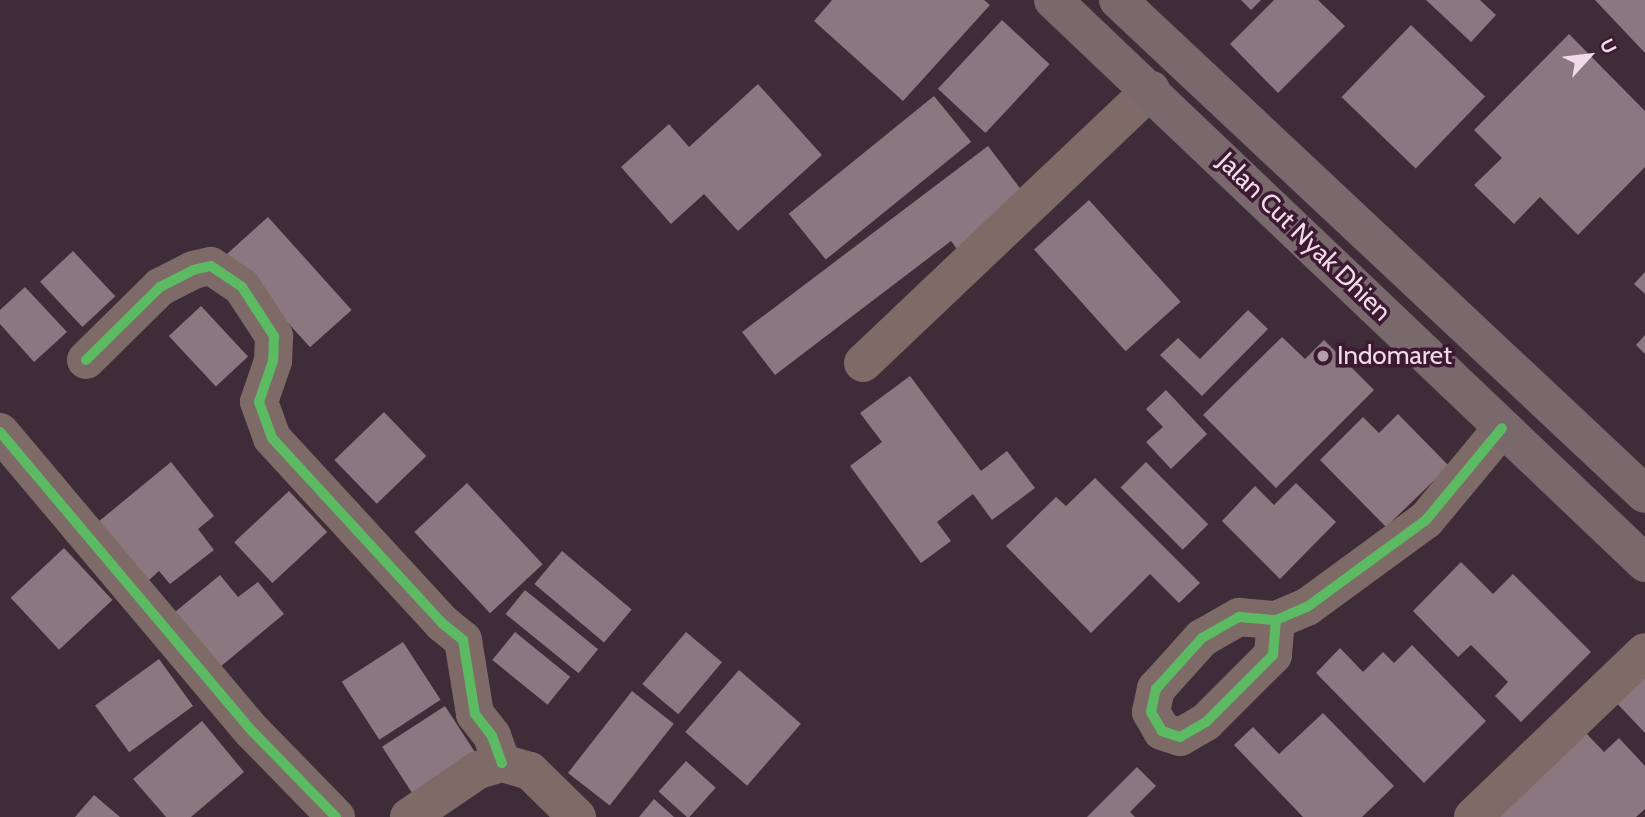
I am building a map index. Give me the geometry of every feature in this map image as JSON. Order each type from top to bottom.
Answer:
[{"type":"highway","name":"Jalan Cut Nyak Dhien","points":[[1053,0],[1151,90],[1645,563]]},
{"type":"highway","name":"Jalan Cut Nyak Dhien","points":[[1118,0],[1645,494]]},
{"type":"street","points":[[863,363],[1151,90]]},
{"type":"street","points":[[86,360],[160,287],[193,270],[211,266],[242,287],[274,336],[273,361],[258,402],[272,438],[442,623],[463,640],[475,714],[492,736],[502,763]]},
{"type":"street","points":[[1276,620],[1307,607],[1426,520],[1502,428]]},
{"type":"street","points":[[0,432],[253,732],[336,817]]},
{"type":"street","points":[[1473,817],[1645,652]]},
{"type":"street","points":[[409,817],[478,770],[502,763],[530,771],[576,817]]},
{"type":"building","points":[[832,0],[984,0],[990,5],[903,101],[814,21]]},
{"type":"building","points":[[1241,0],[1261,0],[1251,10]]},
{"type":"building","points":[[1274,0],[1318,0],[1345,26],[1278,93],[1230,44]]},
{"type":"building","points":[[1426,0],[1480,0],[1496,15],[1471,42]]},
{"type":"building","points":[[1595,0],[1645,0],[1645,53]]},
{"type":"building","points":[[1002,20],[1050,64],[985,133],[938,89]]},
{"type":"building","points":[[1411,25],[1485,97],[1416,168],[1342,97]]},
{"type":"building","points":[[1569,34],[1645,111],[1645,167],[1578,235],[1540,197],[1514,224],[1474,185],[1502,158],[1474,130]]},
{"type":"building","points":[[758,84],[822,155],[738,231],[704,194],[671,224],[621,167],[669,124],[689,147]]},
{"type":"building","points":[[934,96],[971,142],[826,260],[789,214]]},
{"type":"building","points":[[988,146],[1029,200],[960,253],[951,241],[775,375],[742,332]]},
{"type":"building","points":[[1089,200],[1181,302],[1126,351],[1034,250]]},
{"type":"building","points":[[268,217],[352,310],[310,347],[226,254]]},
{"type":"building","points":[[73,251],[115,296],[82,327],[40,282]]},
{"type":"building","points":[[1645,272],[1645,294],[1634,284]]},
{"type":"building","points":[[25,287],[67,332],[34,362],[0,324],[0,310]]},
{"type":"building","points":[[201,306],[248,356],[216,386],[169,336]]},
{"type":"building","points":[[1248,310],[1268,329],[1202,396],[1160,355],[1178,338],[1200,359]]},
{"type":"building","points":[[1645,335],[1645,354],[1636,345]]},
{"type":"building","points":[[1282,337],[1305,359],[1324,340],[1374,390],[1276,488],[1203,415]]},
{"type":"building","points":[[910,376],[981,471],[1007,451],[1035,488],[992,520],[973,494],[937,522],[951,541],[921,563],[850,466],[882,442],[860,413]]},
{"type":"building","points":[[1166,390],[1207,434],[1171,469],[1146,442],[1163,427],[1146,409]]},
{"type":"building","points":[[384,412],[426,456],[377,504],[334,460]]},
{"type":"building","points":[[1398,414],[1449,466],[1386,527],[1320,460],[1363,417],[1379,433]]},
{"type":"building","points":[[171,462],[214,516],[198,529],[214,550],[170,584],[159,571],[147,582],[98,522]]},
{"type":"building","points":[[1146,462],[1208,524],[1183,550],[1121,487]]},
{"type":"building","points":[[1095,478],[1200,583],[1179,603],[1150,574],[1091,633],[1006,546],[1056,497],[1066,506]]},
{"type":"building","points":[[467,483],[543,564],[490,613],[414,532]]},
{"type":"building","points":[[1296,483],[1336,522],[1280,579],[1222,521],[1255,486],[1274,505]]},
{"type":"building","points":[[289,491],[327,532],[272,583],[234,542]]},
{"type":"building","points":[[64,548],[112,600],[59,650],[11,598]]},
{"type":"building","points":[[562,551],[632,609],[604,642],[534,584]]},
{"type":"building","points":[[1461,562],[1493,594],[1513,574],[1591,652],[1521,722],[1495,696],[1508,682],[1471,645],[1458,657],[1413,611]]},
{"type":"building","points":[[220,575],[238,597],[258,582],[284,614],[220,667],[175,612]]},
{"type":"building","points":[[525,590],[598,649],[579,673],[505,614]]},
{"type":"building","points":[[515,632],[570,677],[548,705],[492,660]]},
{"type":"building","points":[[686,632],[722,662],[678,714],[642,684]]},
{"type":"building","points":[[403,642],[441,700],[379,740],[342,682]]},
{"type":"building","points":[[1412,645],[1486,721],[1424,783],[1316,673],[1340,648],[1363,672],[1383,652],[1394,663]]},
{"type":"building","points":[[159,659],[193,706],[129,752],[95,705]]},
{"type":"building","points":[[1645,663],[1645,733],[1610,696]]},
{"type":"building","points":[[739,670],[801,724],[747,786],[685,732]]},
{"type":"building","points":[[632,691],[674,724],[610,806],[568,773]]},
{"type":"building","points":[[445,706],[481,762],[419,803],[382,747]]},
{"type":"building","points":[[1323,713],[1394,786],[1362,817],[1303,817],[1234,745],[1253,727],[1279,754]]},
{"type":"building","points":[[202,721],[244,772],[191,817],[166,817],[133,779]]},
{"type":"building","points":[[1585,732],[1604,752],[1619,738],[1645,766],[1645,809],[1636,817],[1495,817]]},
{"type":"building","points":[[686,761],[716,788],[689,817],[659,791]]},
{"type":"building","points":[[1137,767],[1156,786],[1130,812],[1135,817],[1087,817]]},
{"type":"building","points":[[94,795],[120,817],[75,817]]},
{"type":"building","points":[[654,799],[674,817],[639,817]]},
{"type":"cycle path","points":[[86,360],[160,287],[193,270],[211,266],[242,287],[274,336],[273,361],[259,402],[272,438],[442,623],[463,640],[475,714],[492,736],[502,763]]},
{"type":"cycle path","points":[[1276,620],[1273,655],[1206,722],[1180,737],[1162,731],[1151,712],[1156,689],[1202,638],[1239,617],[1276,620],[1307,607],[1426,520],[1502,428]]},
{"type":"cycle path","points":[[0,432],[253,732],[336,817]]},
{"type":"place","name":"Indomaret","points":[[1323,356]]}]
